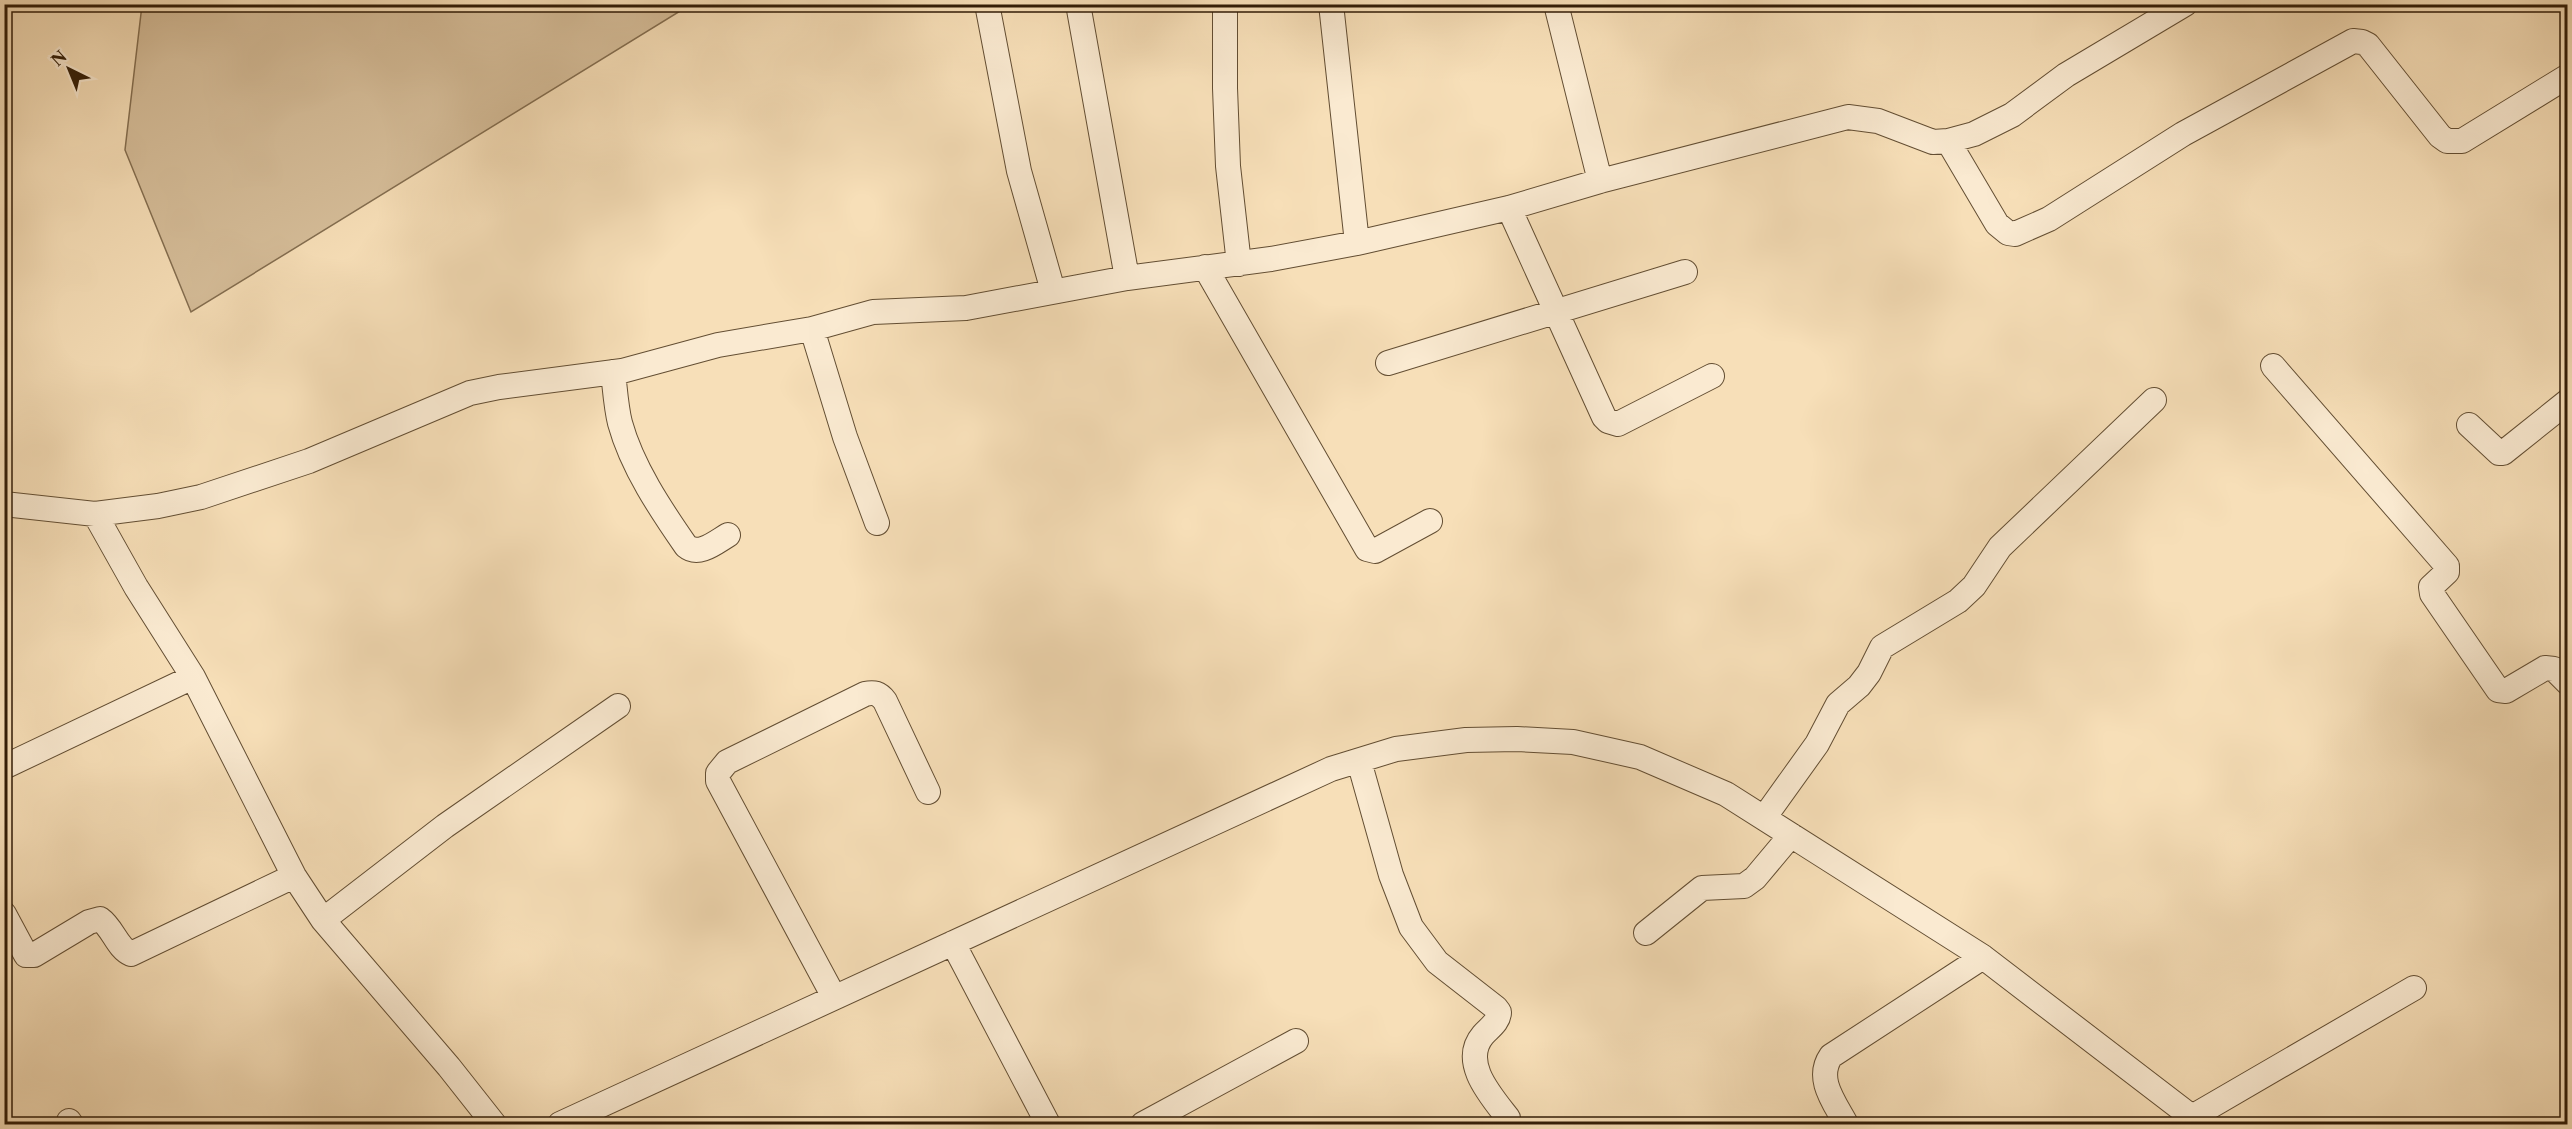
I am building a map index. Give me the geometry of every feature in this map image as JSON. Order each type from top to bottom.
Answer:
[{"type":"street","points":[[987,4],[1019,171],[1053,291]]},
{"type":"street","points":[[1078,4],[1127,278]]},
{"type":"street","points":[[1225,4],[1228,154],[1239,264]]},
{"type":"street","points":[[1331,4],[1357,243]]},
{"type":"street","points":[[1556,4],[1600,181]]},
{"type":"street","points":[[4,504],[95,514],[201,497],[318,457],[470,393],[613,372],[718,345],[812,329],[873,312],[966,308],[1127,278],[1239,264],[1357,243],[1509,208],[1600,181],[1848,117],[1878,121],[1933,142],[1948,141],[1974,134],[2012,115],[2066,75],[2185,4]]},
{"type":"street","points":[[1948,141],[1997,224],[2008,233],[2015,234],[2074,205],[2183,134],[2353,41],[2368,45],[2440,136],[2447,141],[2462,141],[2568,76]]},
{"type":"street","points":[[1509,208],[1604,417],[1613,424],[1712,376]]},
{"type":"street","points":[[1205,267],[1366,549],[1375,551],[1430,521]]},
{"type":"street","points":[[1388,363],[1685,272]]},
{"type":"street","points":[[812,329],[845,437],[878,523]]},
{"type":"street","points":[[2273,366],[2447,566],[2447,572],[2431,587],[2432,594],[2498,690],[2506,691],[2545,668],[2554,669],[2568,683]]},
{"type":"street","points":[[613,372],[620,422],[628,446],[686,546],[692,551],[699,551],[728,535]]},
{"type":"street","points":[[1764,818],[1817,744],[1838,704],[1859,686],[1869,673],[1881,647],[1958,601],[1974,586],[2000,547],[2154,400]]},
{"type":"street","points":[[2469,425],[2492,450],[2503,453],[2568,401]]},
{"type":"street","points":[[95,514],[135,587],[194,678],[294,876],[322,920],[449,1067],[494,1125]]},
{"type":"street","points":[[4,767],[194,678]]},
{"type":"street","points":[[834,997],[718,781],[718,773],[727,762],[872,692],[877,693],[885,701],[928,792]]},
{"type":"street","points":[[322,920],[445,826],[618,706]]},
{"type":"street","points":[[560,1125],[1331,769],[1396,749],[1466,740],[1517,739],[1573,742],[1640,757],[1726,794],[1983,957],[2196,1121],[2414,988]]},
{"type":"street","points":[[1359,760],[1391,875],[1411,927],[1437,962],[1499,1012],[1497,1020],[1476,1045],[1475,1062],[1486,1088],[1508,1118]]},
{"type":"street","points":[[1646,933],[1702,888],[1744,886],[1755,878],[1791,835]]},
{"type":"street","points":[[4,914],[26,955],[34,955],[89,921],[100,920],[106,923],[124,950],[131,954],[294,876]]},
{"type":"street","points":[[953,943],[1047,1125]]},
{"type":"street","points":[[1846,1125],[1825,1083],[1823,1071],[1830,1056],[1983,957]]},
{"type":"street","points":[[1143,1125],[1296,1041]]},
{"type":"shaded area","points":[[142,4],[690,5],[191,312],[125,150]]}]
